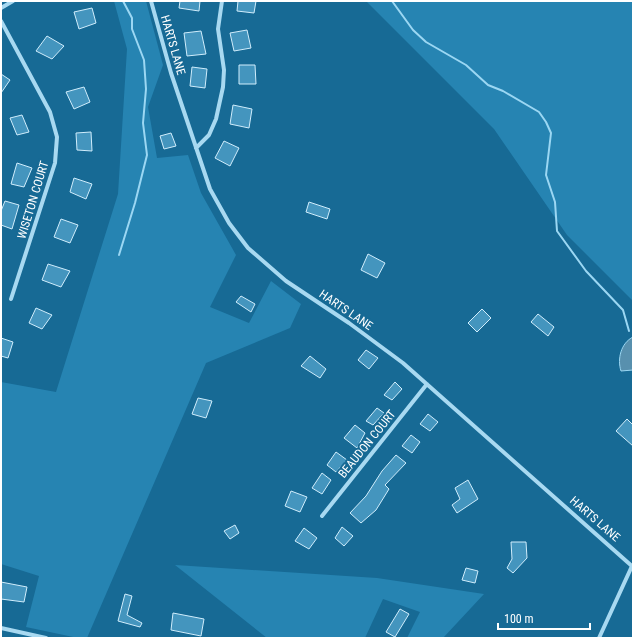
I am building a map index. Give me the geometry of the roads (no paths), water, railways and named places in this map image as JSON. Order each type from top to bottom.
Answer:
[{"type":"street","points":[[1,8],[13,1]]},
{"type":"street","name":"HARTS LANE","points":[[151,1],[171,73],[210,189],[222,212],[239,236],[257,257],[286,281],[381,346],[427,384],[632,566]]},
{"type":"street","points":[[196,148],[209,135],[216,119],[223,87],[224,70],[218,29],[222,1]]},
{"type":"street","name":"WISETON COURT","points":[[1,21],[50,112],[57,143],[52,176],[11,300]]},
{"type":"street","name":"BEAUDON COURT","points":[[322,516],[427,384]]},
{"type":"street","points":[[599,638],[632,566]]},
{"type":"street","points":[[1,628],[46,638]]},
{"type":"waterway","points":[[119,255],[135,203],[147,155],[143,123],[146,89],[144,60],[132,29],[132,18],[123,1]]},
{"type":"waterway","points":[[392,1],[413,30],[426,42],[466,65],[488,85],[503,91],[539,112],[551,133],[546,175],[555,202],[557,231],[586,271],[623,310],[629,331]]}]
